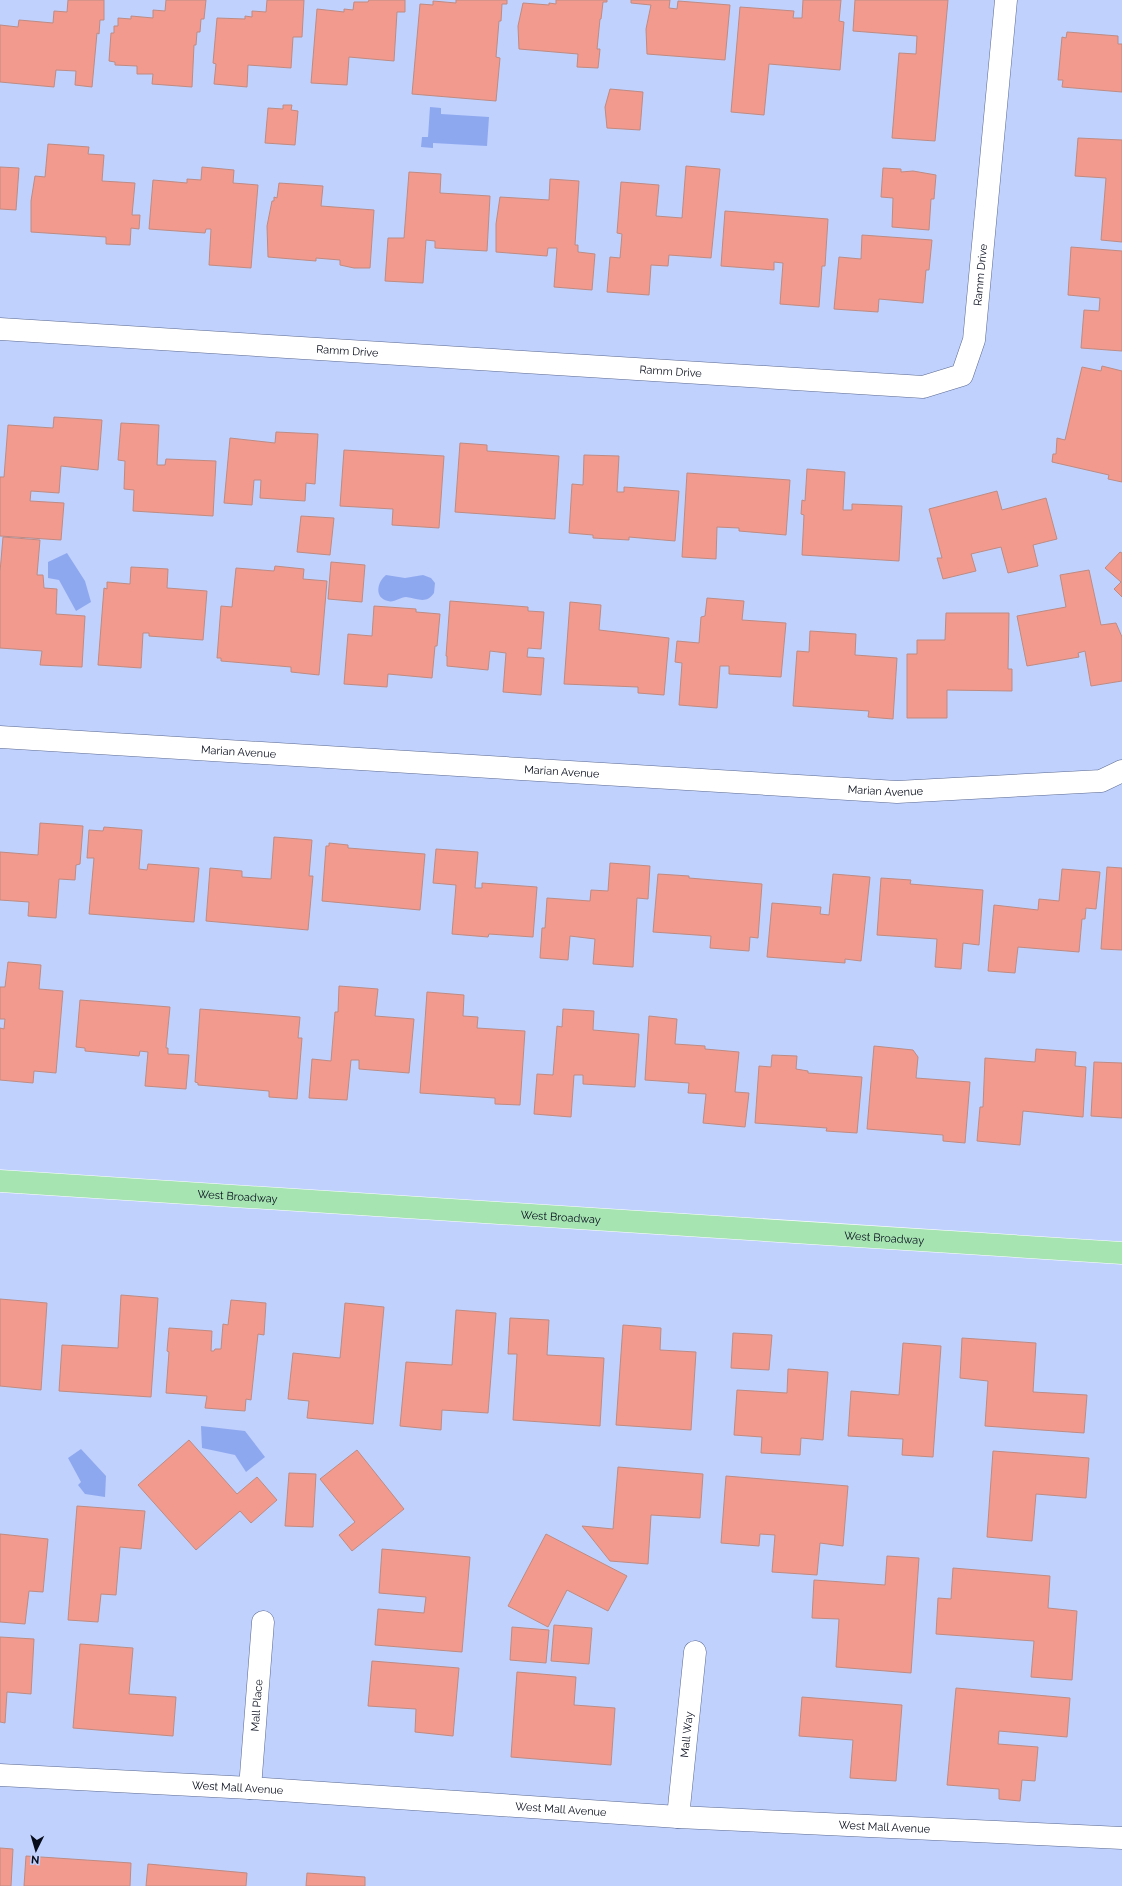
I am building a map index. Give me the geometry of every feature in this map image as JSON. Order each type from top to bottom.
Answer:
[{"type":"main road","name":"West Broadway","points":[[0,1181],[1122,1253]]},
{"type":"street","name":"Ramm Drive","points":[[0,329],[923,387],[962,375],[974,340],[1006,0]]},
{"type":"street","name":"Marian Avenue","points":[[0,737],[897,792],[1101,781],[1122,771]]},
{"type":"street","name":"Mall Place","points":[[250,1788],[263,1622]]},
{"type":"street","name":"Mall Way","points":[[678,1817],[695,1652]]},
{"type":"street","name":"West Mall Avenue","points":[[0,1775],[250,1788],[678,1817],[1122,1838]]},
{"type":"water","points":[[430,107],[441,108],[441,114],[489,117],[487,146],[433,143],[433,148],[421,147],[422,137],[428,137]]},
{"type":"water","points":[[67,553],[85,581],[91,602],[76,611],[59,580],[48,578],[48,562]]},
{"type":"water","points":[[386,575],[405,578],[423,575],[431,578],[435,583],[434,593],[431,597],[425,600],[406,597],[388,601],[381,597],[378,590],[383,578]]},
{"type":"water","points":[[201,1426],[245,1431],[265,1457],[246,1472],[235,1455],[202,1448]]},
{"type":"water","points":[[81,1449],[106,1476],[105,1497],[85,1494],[78,1485],[81,1482],[68,1458]]},
{"type":"building","points":[[68,0],[104,0],[104,20],[100,20],[99,34],[97,33],[92,87],[75,85],[76,71],[56,70],[54,87],[0,82],[0,25],[18,27],[19,20],[53,23],[54,11],[67,12]]},
{"type":"building","points":[[166,0],[206,0],[204,19],[201,19],[200,32],[197,32],[196,45],[194,45],[192,87],[152,84],[153,74],[137,74],[137,66],[115,65],[115,62],[109,61],[111,33],[114,33],[114,26],[118,26],[118,18],[131,19],[131,16],[153,18],[153,10],[165,11]]},
{"type":"building","points":[[267,0],[304,0],[302,37],[293,37],[291,68],[248,65],[247,87],[214,84],[216,64],[213,63],[217,18],[245,19],[245,16],[252,17],[252,11],[266,12]]},
{"type":"building","points":[[369,0],[405,0],[405,12],[397,12],[394,61],[349,57],[347,85],[311,83],[317,9],[344,12],[344,9],[353,10],[354,2],[368,2]]},
{"type":"building","points":[[456,0],[507,0],[507,4],[502,4],[501,21],[499,21],[496,57],[500,58],[496,101],[412,94],[420,4],[433,5],[433,1],[456,3]]},
{"type":"building","points":[[556,0],[607,0],[607,2],[603,2],[600,19],[597,49],[600,49],[598,68],[577,67],[578,54],[519,49],[518,26],[523,3],[549,5],[549,3],[556,4]]},
{"type":"building","points":[[631,0],[670,0],[669,8],[677,9],[678,1],[730,5],[725,60],[647,54],[646,29],[651,5],[631,3]]},
{"type":"building","points":[[803,0],[841,0],[839,21],[844,22],[840,70],[769,64],[764,115],[731,112],[740,7],[794,11],[793,18],[802,18]]},
{"type":"building","points":[[855,0],[948,0],[935,141],[892,138],[899,53],[916,54],[917,36],[853,31]]},
{"type":"building","points":[[1067,32],[1118,36],[1118,44],[1122,44],[1122,92],[1062,87],[1063,80],[1058,80],[1062,37],[1066,38]]},
{"type":"building","points":[[610,89],[643,92],[640,130],[607,128],[605,107]]},
{"type":"building","points":[[283,105],[292,105],[291,110],[298,111],[295,145],[265,143],[268,108],[283,109]]},
{"type":"building","points":[[1078,138],[1122,140],[1122,242],[1101,240],[1106,178],[1075,176]]},
{"type":"building","points":[[48,144],[89,147],[88,154],[104,155],[102,181],[135,183],[132,215],[140,215],[139,229],[131,228],[130,245],[106,244],[106,237],[31,232],[31,201],[35,176],[45,177]]},
{"type":"building","points":[[686,166],[720,169],[711,258],[669,255],[668,266],[651,265],[649,295],[607,292],[610,257],[620,258],[622,234],[617,233],[621,182],[659,185],[656,216],[682,218]]},
{"type":"building","points":[[0,167],[19,168],[16,210],[0,209]]},
{"type":"building","points":[[202,167],[234,170],[233,183],[258,185],[251,268],[209,265],[211,229],[206,229],[205,233],[149,229],[153,180],[187,183],[187,179],[201,180]]},
{"type":"building","points":[[883,168],[901,169],[901,172],[913,171],[936,175],[934,199],[931,199],[929,230],[892,227],[893,198],[881,197]]},
{"type":"building","points":[[409,172],[441,174],[440,193],[490,196],[487,251],[435,248],[435,241],[426,240],[423,283],[385,281],[388,238],[404,238]]},
{"type":"building","points":[[550,179],[579,181],[575,245],[578,245],[578,252],[595,254],[592,290],[554,287],[557,248],[548,248],[547,256],[496,252],[496,224],[500,197],[549,200]]},
{"type":"building","points":[[279,183],[323,186],[321,206],[374,210],[370,268],[354,268],[340,265],[340,260],[316,258],[316,261],[268,257],[267,226],[272,201],[274,201],[274,197],[277,198]]},
{"type":"building","points":[[725,211],[828,219],[825,266],[822,266],[819,307],[780,304],[783,263],[774,262],[774,270],[721,266]]},
{"type":"building","points":[[862,235],[932,240],[929,270],[926,270],[923,303],[879,299],[878,312],[834,309],[839,257],[861,259]]},
{"type":"building","points":[[1071,247],[1122,251],[1122,351],[1081,348],[1084,310],[1099,311],[1100,298],[1068,295]]},
{"type":"building","points":[[1102,366],[1122,371],[1122,482],[1108,479],[1109,475],[1052,462],[1053,454],[1056,454],[1057,438],[1065,440],[1082,367],[1101,371]]},
{"type":"building","points":[[54,417],[102,420],[98,470],[61,466],[59,493],[31,491],[30,501],[64,503],[61,540],[0,536],[0,477],[4,477],[8,425],[53,428]]},
{"type":"building","points":[[121,423],[159,425],[157,465],[165,465],[166,459],[216,461],[213,516],[133,511],[134,490],[124,489],[125,461],[118,460]]},
{"type":"building","points":[[276,432],[318,434],[315,484],[306,483],[305,501],[260,498],[261,480],[254,480],[252,505],[224,503],[230,438],[275,443]]},
{"type":"building","points":[[460,443],[487,445],[487,451],[559,456],[555,519],[455,512]]},
{"type":"building","points":[[344,450],[444,456],[439,528],[392,525],[393,509],[340,506]]},
{"type":"building","points":[[584,455],[619,456],[617,492],[624,492],[624,487],[679,491],[675,541],[629,537],[629,540],[593,538],[593,535],[569,533],[572,484],[583,485]]},
{"type":"building","points":[[807,469],[845,472],[843,510],[852,510],[852,504],[902,506],[899,561],[802,555],[804,515],[801,514],[802,500],[805,501]]},
{"type":"building","points":[[687,473],[790,480],[786,535],[739,531],[739,528],[717,527],[716,559],[682,557]]},
{"type":"building","points":[[997,491],[1002,510],[1046,498],[1057,539],[1033,545],[1038,566],[1008,573],[1001,547],[971,554],[976,571],[943,579],[937,558],[942,558],[929,509]]},
{"type":"building","points":[[301,516],[334,518],[330,555],[297,552]]},
{"type":"building","points":[[3,537],[40,540],[37,575],[43,575],[44,588],[57,589],[56,614],[85,616],[82,667],[40,665],[42,651],[0,648],[0,572]]},
{"type":"building","points":[[1120,552],[1122,553],[1122,597],[1114,589],[1121,582],[1105,568]]},
{"type":"building","points":[[331,562],[365,565],[362,602],[328,599]]},
{"type":"building","points":[[275,566],[304,569],[303,579],[327,581],[319,675],[291,672],[291,667],[221,661],[221,658],[217,658],[221,606],[232,607],[236,568],[274,571]]},
{"type":"building","points":[[131,567],[168,569],[167,588],[207,591],[203,640],[149,636],[149,633],[143,633],[141,668],[98,665],[104,588],[107,589],[107,582],[130,584]]},
{"type":"building","points":[[1089,570],[1101,625],[1116,623],[1122,637],[1122,681],[1091,686],[1085,651],[1078,653],[1079,657],[1027,666],[1017,616],[1066,607],[1060,575]]},
{"type":"building","points":[[707,598],[744,601],[742,620],[786,623],[781,677],[729,674],[729,666],[720,666],[717,708],[679,705],[682,663],[675,662],[677,641],[699,643],[701,617],[705,616]]},
{"type":"building","points":[[450,601],[528,607],[528,611],[544,612],[541,649],[528,648],[527,657],[544,658],[541,695],[503,692],[506,653],[490,651],[488,670],[447,666],[446,656]]},
{"type":"building","points":[[570,602],[601,605],[599,630],[669,638],[664,695],[638,693],[638,687],[564,684]]},
{"type":"building","points":[[374,606],[416,609],[416,612],[440,614],[432,678],[388,674],[387,687],[344,684],[348,634],[372,636]]},
{"type":"building","points":[[946,613],[1009,613],[1008,669],[1012,669],[1012,691],[947,690],[947,718],[907,718],[907,654],[917,654],[917,640],[945,640]]},
{"type":"building","points":[[810,631],[856,634],[855,655],[897,658],[893,719],[868,717],[869,711],[793,706],[797,651],[809,652]]},
{"type":"building","points":[[40,823],[83,826],[80,864],[76,865],[75,880],[59,879],[56,918],[28,916],[29,902],[0,900],[0,852],[38,855]]},
{"type":"building","points":[[104,827],[142,830],[139,869],[147,870],[148,864],[199,868],[194,922],[89,914],[94,858],[87,858],[89,830],[103,831]]},
{"type":"building","points":[[274,837],[312,840],[309,876],[313,876],[308,930],[206,921],[210,868],[242,871],[242,877],[271,879]]},
{"type":"building","points":[[329,843],[348,845],[348,848],[425,854],[420,910],[322,901],[326,846],[329,846]]},
{"type":"building","points":[[436,849],[478,852],[475,888],[482,888],[482,883],[537,887],[533,937],[489,934],[488,937],[452,934],[456,885],[433,883]]},
{"type":"building","points":[[610,863],[650,866],[648,899],[637,898],[633,967],[593,964],[595,939],[570,936],[568,960],[540,958],[542,928],[545,928],[547,898],[590,901],[591,890],[608,891]]},
{"type":"building","points":[[1107,867],[1122,868],[1122,950],[1101,949]]},
{"type":"building","points":[[1062,869],[1100,872],[1096,909],[1086,908],[1085,919],[1082,919],[1079,952],[1018,947],[1015,973],[988,971],[994,905],[1038,910],[1039,899],[1059,901]]},
{"type":"building","points":[[658,874],[762,884],[758,938],[750,937],[749,951],[710,948],[711,936],[653,932]]},
{"type":"building","points":[[833,874],[870,877],[861,961],[845,959],[845,963],[767,957],[772,903],[821,907],[820,914],[829,915]]},
{"type":"building","points":[[881,878],[911,880],[910,884],[983,890],[979,945],[963,943],[961,969],[935,967],[937,939],[877,935]]},
{"type":"building","points":[[8,962],[41,965],[39,989],[63,991],[56,1073],[34,1071],[33,1083],[0,1080],[0,1028],[4,1029],[5,1019],[0,1019],[0,987],[5,987]]},
{"type":"building","points":[[339,986],[378,989],[375,1016],[414,1019],[409,1073],[359,1069],[359,1060],[351,1060],[347,1100],[309,1098],[312,1059],[331,1061],[335,1012],[338,1012]]},
{"type":"building","points":[[427,992],[464,995],[463,1016],[478,1017],[477,1028],[525,1031],[520,1105],[495,1104],[495,1098],[420,1093]]},
{"type":"building","points":[[80,1000],[170,1007],[166,1048],[168,1048],[168,1054],[189,1055],[186,1089],[145,1086],[148,1052],[140,1051],[139,1056],[85,1051],[85,1048],[76,1047]]},
{"type":"building","points":[[200,1009],[300,1017],[298,1038],[302,1038],[297,1099],[269,1097],[269,1091],[198,1085],[198,1083],[195,1082]]},
{"type":"building","points":[[563,1009],[594,1011],[593,1030],[639,1034],[635,1087],[583,1084],[583,1075],[574,1075],[571,1117],[534,1114],[537,1074],[553,1075],[557,1026],[562,1027]]},
{"type":"building","points":[[649,1016],[677,1019],[675,1044],[705,1046],[705,1049],[739,1052],[735,1092],[749,1093],[745,1127],[703,1123],[706,1094],[688,1093],[689,1083],[645,1080]]},
{"type":"building","points":[[874,1046],[913,1050],[918,1057],[916,1078],[970,1082],[965,1143],[943,1141],[943,1135],[867,1129]]},
{"type":"building","points":[[1036,1049],[1076,1052],[1075,1066],[1086,1067],[1083,1117],[1023,1111],[1020,1145],[977,1141],[980,1107],[983,1107],[985,1058],[1035,1062]]},
{"type":"building","points":[[772,1055],[797,1056],[796,1069],[808,1071],[808,1073],[862,1077],[857,1133],[826,1131],[827,1128],[755,1123],[759,1066],[771,1067]]},
{"type":"building","points":[[1094,1062],[1122,1063],[1122,1118],[1091,1116]]},
{"type":"building","points":[[121,1295],[158,1298],[151,1397],[59,1391],[62,1345],[118,1348]]},
{"type":"building","points":[[0,1299],[47,1303],[41,1390],[0,1386]]},
{"type":"building","points":[[231,1300],[266,1303],[264,1335],[258,1334],[251,1400],[246,1399],[245,1411],[205,1408],[207,1396],[166,1393],[169,1328],[212,1331],[211,1351],[221,1349],[223,1324],[228,1325]]},
{"type":"building","points":[[345,1303],[384,1307],[373,1424],[307,1418],[309,1401],[288,1399],[293,1353],[340,1358]]},
{"type":"building","points":[[456,1310],[496,1313],[488,1413],[442,1410],[441,1430],[400,1426],[406,1362],[452,1365]]},
{"type":"building","points":[[510,1318],[549,1320],[547,1355],[604,1358],[600,1426],[513,1420],[517,1354],[508,1354]]},
{"type":"building","points":[[623,1325],[661,1328],[660,1350],[696,1352],[691,1430],[616,1425]]},
{"type":"building","points":[[733,1333],[772,1335],[769,1370],[731,1368]]},
{"type":"building","points":[[962,1338],[1036,1343],[1033,1392],[1087,1395],[1084,1433],[985,1426],[988,1381],[960,1378]]},
{"type":"building","points":[[903,1343],[941,1346],[933,1457],[902,1455],[903,1439],[848,1436],[851,1391],[899,1395]]},
{"type":"building","points":[[788,1369],[828,1372],[823,1440],[801,1438],[800,1455],[761,1453],[762,1437],[734,1435],[737,1390],[787,1393]]},
{"type":"building","points":[[189,1440],[237,1494],[257,1477],[277,1500],[251,1523],[240,1511],[196,1550],[138,1485]]},
{"type":"building","points":[[357,1450],[404,1509],[352,1551],[339,1535],[355,1522],[320,1479]]},
{"type":"building","points":[[993,1451],[1089,1458],[1086,1498],[1036,1494],[1032,1541],[987,1537]]},
{"type":"building","points":[[618,1467],[703,1474],[700,1518],[651,1515],[648,1564],[610,1561],[582,1526],[613,1529]]},
{"type":"building","points":[[289,1473],[316,1474],[313,1527],[285,1526]]},
{"type":"building","points":[[726,1476],[848,1486],[843,1546],[820,1543],[817,1575],[772,1572],[775,1535],[760,1534],[759,1546],[721,1543]]},
{"type":"building","points":[[77,1506],[145,1511],[141,1549],[120,1547],[116,1595],[101,1594],[98,1622],[68,1620]]},
{"type":"building","points":[[0,1534],[48,1539],[43,1592],[29,1591],[25,1624],[0,1622]]},
{"type":"building","points":[[546,1534],[627,1576],[608,1611],[567,1590],[548,1627],[508,1606]]},
{"type":"building","points":[[382,1549],[470,1557],[462,1652],[375,1645],[378,1609],[424,1613],[426,1597],[379,1593]]},
{"type":"building","points":[[887,1556],[919,1558],[911,1673],[836,1667],[839,1619],[812,1618],[814,1580],[885,1585]]},
{"type":"building","points":[[953,1568],[1050,1576],[1048,1608],[1077,1611],[1072,1680],[1031,1677],[1034,1641],[936,1634],[938,1598],[951,1599]]},
{"type":"building","points":[[554,1625],[592,1628],[589,1664],[551,1661]]},
{"type":"building","points":[[512,1627],[549,1630],[546,1663],[510,1660]]},
{"type":"building","points":[[0,1637],[34,1639],[31,1694],[7,1692],[5,1723],[0,1722]]},
{"type":"building","points":[[80,1644],[133,1648],[129,1694],[176,1697],[173,1736],[73,1728]]},
{"type":"building","points":[[372,1661],[459,1668],[453,1736],[415,1732],[416,1709],[368,1706]]},
{"type":"building","points":[[517,1672],[576,1677],[574,1705],[615,1708],[611,1765],[511,1757]]},
{"type":"building","points":[[956,1688],[1070,1698],[1067,1737],[999,1731],[998,1744],[1038,1747],[1035,1781],[1022,1780],[1020,1801],[999,1799],[999,1789],[947,1785]]},
{"type":"building","points":[[802,1697],[902,1705],[896,1781],[850,1778],[853,1740],[799,1736]]},
{"type":"building","points":[[0,1848],[13,1849],[11,1886],[0,1886]]},
{"type":"building","points":[[26,1856],[131,1863],[130,1886],[24,1886]]},
{"type":"building","points":[[148,1864],[247,1873],[246,1886],[146,1886]]},
{"type":"building","points":[[307,1873],[365,1877],[365,1886],[306,1886]]}]
